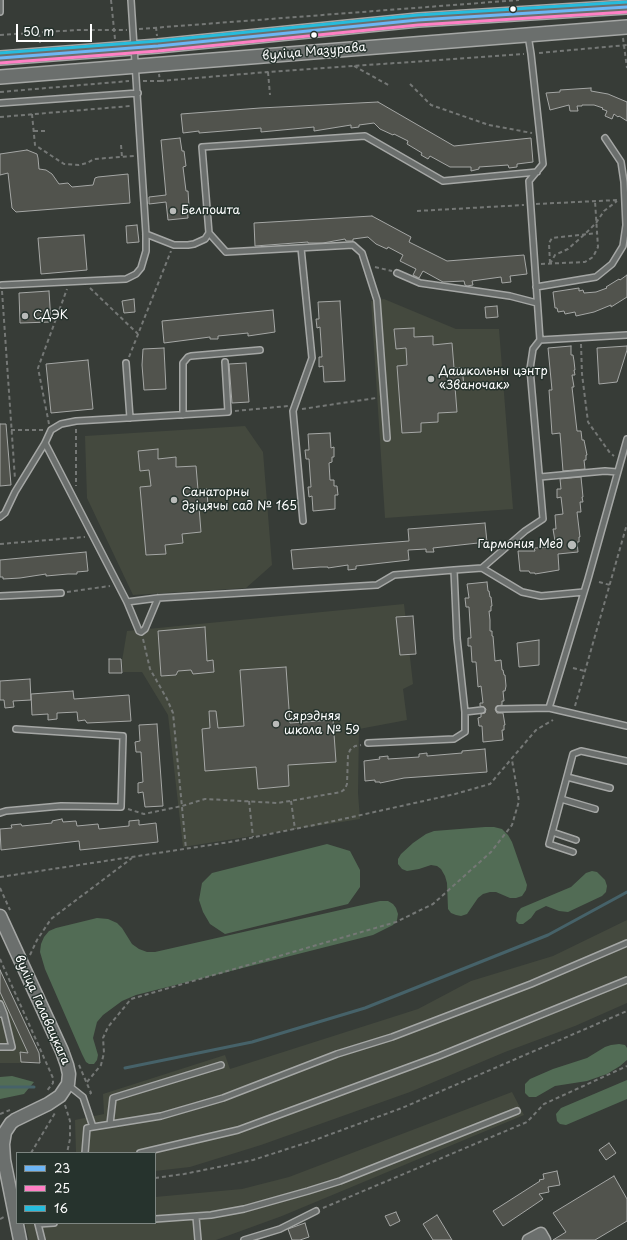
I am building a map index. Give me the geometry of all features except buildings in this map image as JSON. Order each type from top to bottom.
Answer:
[{"type":"main road","name":"вуліца Мазурава","points":[[0,58],[135,48],[418,20],[596,5],[627,8]]},
{"type":"main road","points":[[596,5],[598,30]]},
{"type":"main road","name":"вуліца Мазурава","points":[[0,77],[528,34],[598,30],[625,31]]},
{"type":"street","name":"вуліца Галавацкага","points":[[0,916],[62,1051],[69,1074],[68,1084]]},
{"type":"street","points":[[16,1220],[4,1160],[2,1134],[15,1120],[56,1099],[68,1084]]},
{"type":"street","points":[[17,1224],[20,1240]]},
{"type":"street","points":[[528,1240],[541,1233],[545,1240]]},
{"type":"lane","points":[[0,0],[0,12]]},
{"type":"lane","points":[[2,285],[126,278],[136,274],[141,268],[147,246],[131,0]]},
{"type":"lane","points":[[482,568],[525,531],[543,519],[530,369],[533,349],[540,340],[529,181],[543,164],[528,34]]},
{"type":"lane","points":[[0,103],[138,93]]},
{"type":"lane","points":[[387,438],[377,300],[362,253],[353,245],[226,252],[209,233],[202,147],[365,136],[443,181],[537,172]]},
{"type":"lane","points":[[536,287],[596,277],[612,264],[623,246],[626,225],[624,182],[620,162],[605,138]]},
{"type":"lane","points":[[146,234],[174,245],[194,244],[205,239],[209,233]]},
{"type":"lane","points":[[301,248],[312,358],[294,408],[303,522]]},
{"type":"lane","points":[[397,272],[420,283],[510,296],[537,303]]},
{"type":"lane","points":[[540,340],[627,335]]},
{"type":"lane","points":[[183,415],[183,364],[188,357],[260,350]]},
{"type":"lane","points":[[0,517],[5,513],[51,430],[60,424],[76,421],[228,412],[224,362]]},
{"type":"lane","points":[[126,363],[130,418]]},
{"type":"lane","points":[[549,708],[584,592],[627,439]]},
{"type":"lane","points":[[45,443],[127,602],[137,629],[141,632],[145,629],[158,598]]},
{"type":"lane","points":[[540,477],[605,471],[618,472]]},
{"type":"lane","points":[[127,602],[158,598],[377,585],[394,575],[482,568],[522,592],[541,596],[584,592]]},
{"type":"lane","points":[[368,743],[454,739],[464,732],[465,712],[457,638],[454,570]]},
{"type":"lane","points":[[0,596],[61,593]]},
{"type":"lane","points":[[499,709],[549,708],[627,726]]},
{"type":"lane","points":[[465,712],[482,710]]},
{"type":"lane","points":[[0,814],[6,811],[62,806],[121,807],[122,736],[16,730]]},
{"type":"lane","points":[[573,852],[549,844],[573,754],[581,751],[627,761]]},
{"type":"lane","points":[[567,777],[610,788]]},
{"type":"lane","points":[[561,799],[595,809]]},
{"type":"lane","points":[[552,832],[576,840]]},
{"type":"lane","points":[[85,1152],[87,1128],[161,1116],[223,1098],[324,1059],[392,1038],[531,984],[627,943]]},
{"type":"lane","points":[[144,1152],[238,1130],[439,1056],[627,980]]},
{"type":"lane","points":[[0,1004],[12,1047],[0,1047]]},
{"type":"lane","points":[[110,1124],[114,1098],[221,1065]]},
{"type":"lane","points":[[68,1084],[83,1097],[93,1127]]},
{"type":"lane","points":[[156,1219],[196,1217],[244,1209],[340,1181],[517,1111]]},
{"type":"lane","points":[[244,1240],[280,1229],[316,1211]]},
{"type":"lane","points":[[196,1217],[198,1240]]},
{"type":"lane","points":[[38,1224],[42,1240]]},
{"type":"path","points":[[111,0],[113,12]]},
{"type":"path","points":[[0,35],[77,30],[114,31],[519,0]]},
{"type":"path","points":[[625,31],[627,68]]},
{"type":"path","points":[[160,81],[531,54],[626,45]]},
{"type":"path","points":[[352,66],[390,86]]},
{"type":"path","points":[[268,72],[270,95]]},
{"type":"path","points":[[0,92],[117,82]]},
{"type":"path","points":[[410,84],[431,105],[489,125],[540,134]]},
{"type":"path","points":[[0,116],[131,106]]},
{"type":"path","points":[[32,114],[35,145],[64,164],[79,165],[94,159],[132,156]]},
{"type":"path","points":[[34,131],[45,131]]},
{"type":"path","points":[[121,145],[122,157]]},
{"type":"path","points":[[418,211],[625,199]]},
{"type":"path","points":[[550,264],[555,255],[568,249],[596,223],[604,211],[618,200]]},
{"type":"path","points":[[535,265],[585,262],[593,257],[598,247],[595,201]]},
{"type":"path","points":[[550,264],[549,243],[552,238],[597,233]]},
{"type":"path","points":[[126,363],[174,245]]},
{"type":"path","points":[[366,264],[397,272]]},
{"type":"path","points":[[83,281],[138,334]]},
{"type":"path","points":[[12,430],[51,430],[38,368],[70,282]]},
{"type":"path","points":[[2,285],[16,492]]},
{"type":"path","points":[[581,343],[582,374],[588,422],[610,453],[617,458]]},
{"type":"path","points":[[228,412],[294,408],[384,397]]},
{"type":"path","points":[[76,421],[76,505]]},
{"type":"path","points":[[575,706],[627,524]]},
{"type":"path","points":[[0,544],[92,536]]},
{"type":"path","points":[[599,582],[610,585]]},
{"type":"path","points":[[61,593],[117,585]]},
{"type":"path","points":[[141,632],[150,669],[167,698],[173,713],[186,849]]},
{"type":"path","points":[[573,668],[585,670]]},
{"type":"path","points":[[0,877],[186,849],[253,837],[448,796],[490,784],[536,730],[553,720]]},
{"type":"path","points":[[121,807],[144,814],[182,806],[205,799],[278,803],[341,792],[345,790],[347,784],[348,755],[350,750],[356,746],[368,743]]},
{"type":"path","points":[[87,1082],[100,1065],[104,1053],[103,1038],[108,1026],[131,999],[396,922],[433,904],[491,852],[512,825],[519,801],[512,760]]},
{"type":"path","points":[[249,801],[253,837]]},
{"type":"path","points":[[291,801],[296,829]]},
{"type":"path","points":[[30,956],[37,940],[51,919],[133,857]]},
{"type":"path","points":[[0,959],[52,1076],[53,1082],[45,1093]]},
{"type":"path","points":[[156,1178],[184,1174],[253,1160],[312,1141],[402,1108],[627,1011]]},
{"type":"path","points":[[316,1211],[527,1122],[544,1104],[627,1066]]},
{"type":"path","points":[[67,1152],[70,1139],[70,1121],[64,1105],[91,1093]]},
{"type":"path","points":[[0,1114],[16,1107]]},
{"type":"path","points":[[32,1152],[59,1108]]},
{"type":"path","points":[[0,1219],[4,1217]]},
{"type":"shaded area","points":[[384,299],[456,329],[499,329],[513,509],[385,518],[371,301]]},
{"type":"shaded area","points":[[245,426],[263,452],[272,565],[246,588],[133,595],[87,498],[85,436]]},
{"type":"shaded area","name":"Сярэдняя школа № 59","points":[[404,604],[413,684],[403,689],[407,720],[359,729],[358,793],[360,819],[183,847],[168,715],[142,672],[123,672],[122,661],[127,631]]},
{"type":"shaded area","points":[[627,920],[627,1003],[575,1026],[505,1052],[410,1092],[261,1145],[190,1167],[156,1171],[156,1152],[76,1152],[75,1120],[104,1114],[103,1094],[225,1055],[230,1069],[418,1009],[471,981],[553,956]]},
{"type":"shaded area","points":[[0,970],[39,1053],[40,1063],[0,1063]]},
{"type":"shaded area","points":[[512,1092],[524,1115],[282,1216],[216,1240],[29,1240],[25,1224],[156,1224],[156,1197],[242,1189],[289,1177]]},
{"type":"green space","points":[[485,827],[502,829],[512,842],[527,885],[522,896],[510,898],[496,892],[483,894],[478,898],[467,914],[461,916],[456,915],[451,913],[448,909],[447,883],[441,869],[437,866],[431,865],[407,871],[402,869],[398,864],[398,859],[401,854],[426,834],[434,831]]},
{"type":"green space","points":[[327,844],[350,851],[360,870],[360,887],[348,904],[225,934],[210,924],[203,912],[199,900],[202,883],[212,873]]},
{"type":"green space","points":[[592,871],[597,872],[605,880],[607,886],[606,892],[602,896],[568,912],[559,911],[546,906],[536,911],[531,918],[523,924],[519,924],[516,921],[517,913],[521,908],[571,887],[586,873]]},
{"type":"green space","points":[[380,901],[388,901],[393,904],[398,914],[397,920],[393,925],[373,935],[136,995],[122,1001],[103,1015],[97,1022],[93,1038],[98,1055],[94,1064],[89,1064],[86,1062],[82,1054],[45,969],[40,952],[44,937],[49,931],[97,918],[108,919],[117,923],[132,944],[147,952],[155,952]]},
{"type":"green space","points":[[619,1044],[625,1045],[627,1048],[627,1060],[607,1074],[587,1081],[555,1086],[536,1097],[529,1097],[525,1093],[525,1084],[530,1079],[553,1069],[587,1058],[605,1047]]},
{"type":"green space","points":[[12,1076],[34,1082],[24,1094],[0,1099],[0,1077]]},
{"type":"green space","points":[[627,1080],[627,1099],[566,1125],[560,1124],[557,1121],[556,1114],[561,1108]]},
{"type":"waterway","points":[[125,1068],[252,1042],[365,1008],[548,935],[627,892]]},
{"type":"waterway","points":[[0,1087],[34,1087]]},
{"type":"transit line","name":"16","points":[[0,53],[158,41],[418,15],[627,2]]},
{"type":"transit line","name":"23","points":[[0,58],[158,46],[418,20],[627,7]]},
{"type":"transit line","name":"25","points":[[0,63],[158,51],[418,25],[627,12]]},
{"type":"place","name":"Белпошта","points":[[173,211]]},
{"type":"place","name":"СДЭК","points":[[25,316]]},
{"type":"place","name":"Дашкольны цэнтр «Званочак»","points":[[431,379]]},
{"type":"place","name":"Санаторны дзіцячы сад № 165","points":[[174,500]]},
{"type":"place","name":"Гармония Мед","points":[[572,545]]},
{"type":"place","name":"Сярэдняя школа № 59","points":[[276,724]]}]
